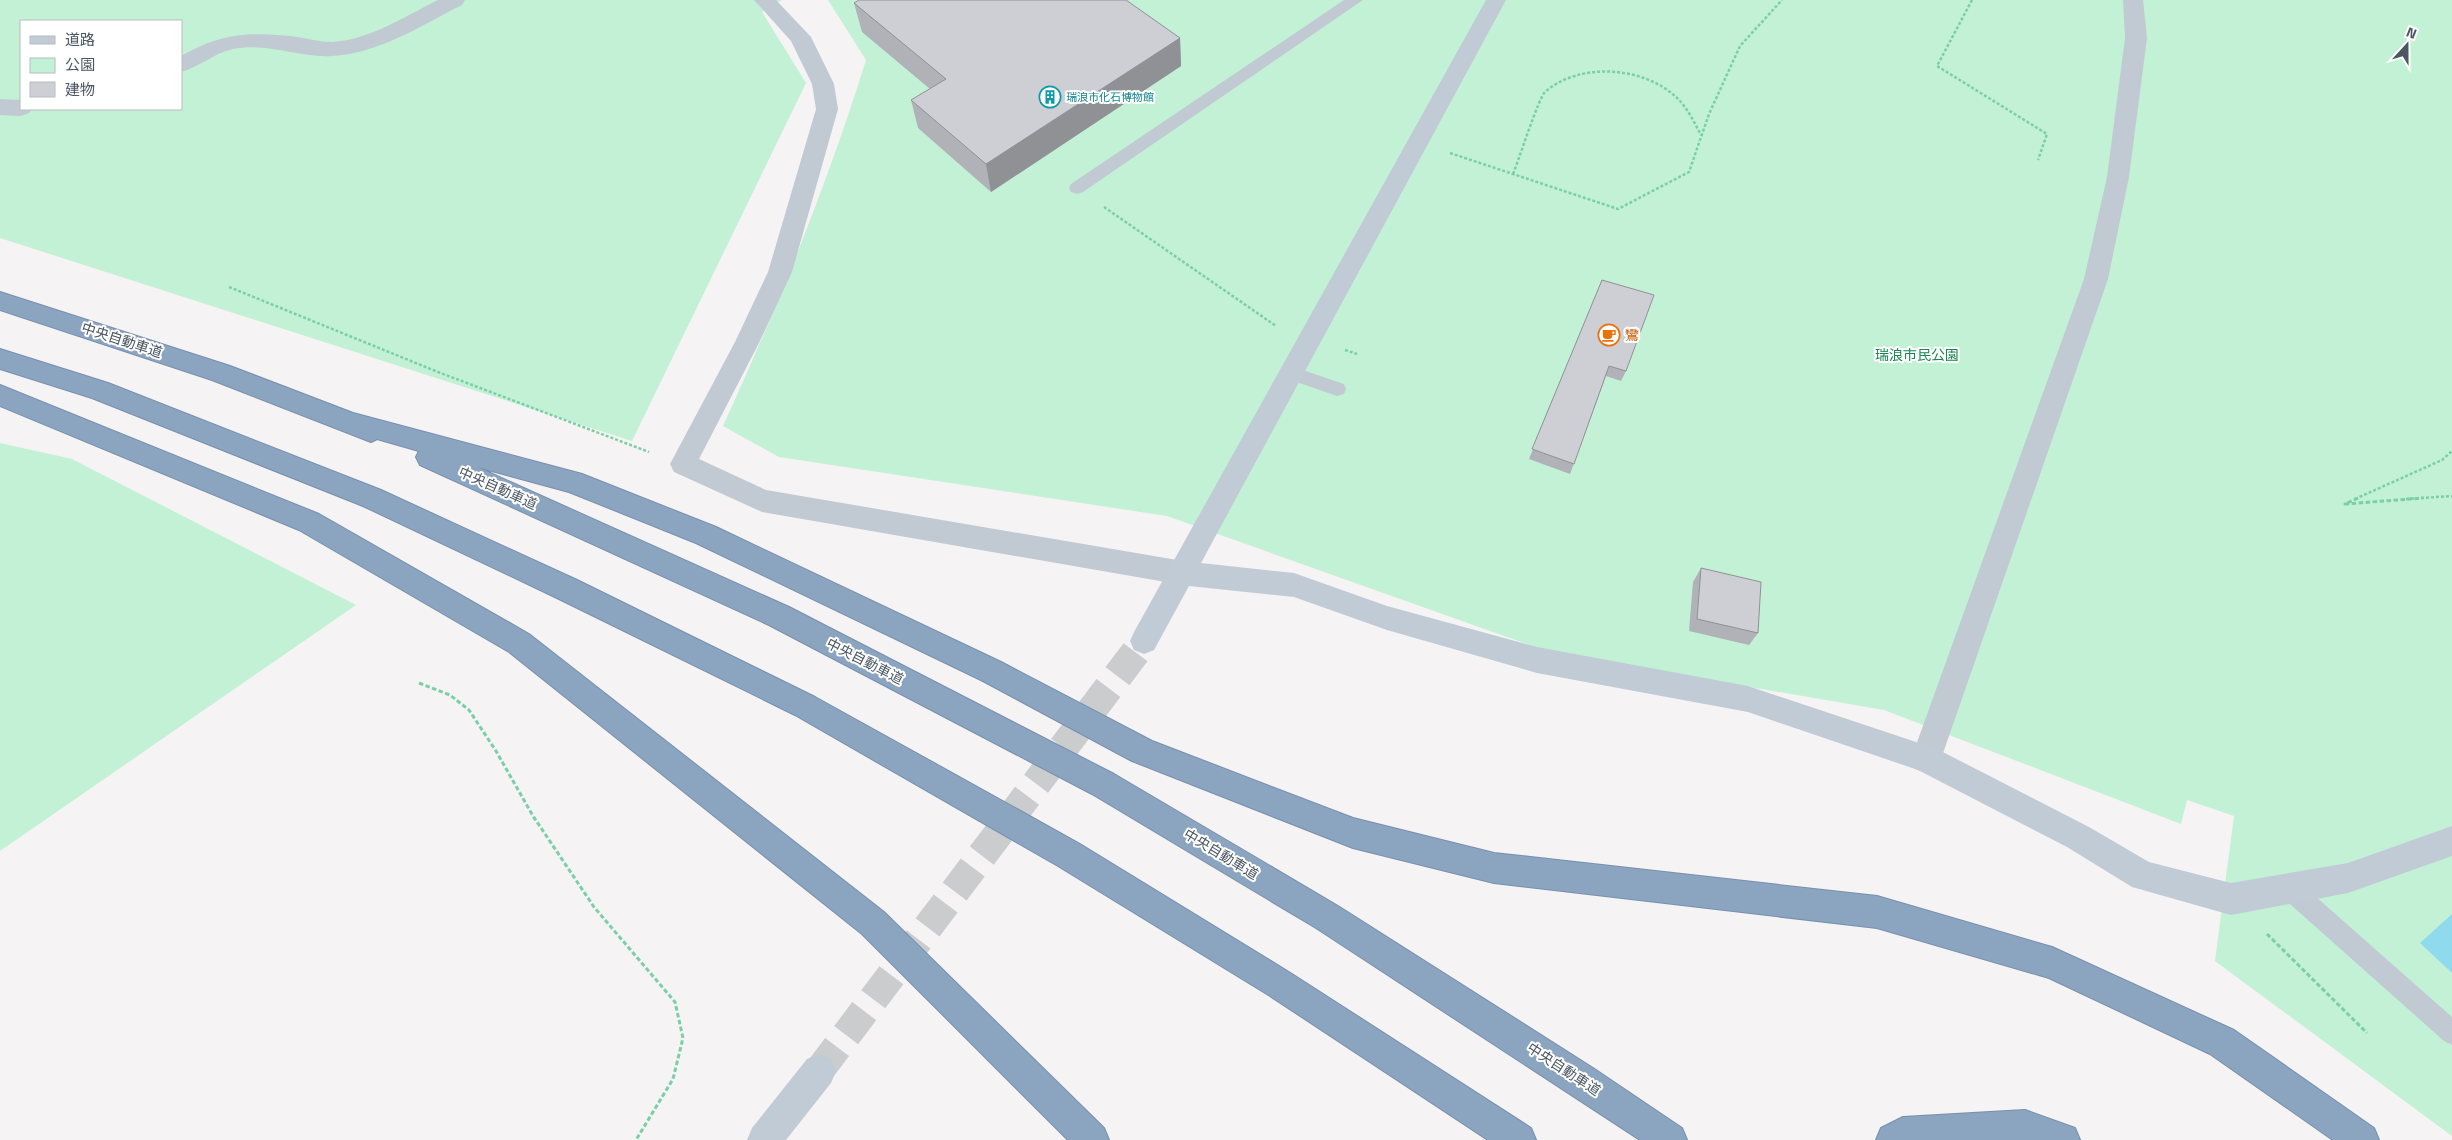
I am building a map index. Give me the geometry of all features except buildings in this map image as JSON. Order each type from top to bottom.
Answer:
[{"type":"highway","name":"中央自動車道","points":[[0,301],[221,374],[355,423],[779,616],[1103,784],[1327,917],[1582,1080],[1670,1140]]},
{"type":"highway","points":[[0,359],[98,390],[372,498],[567,589],[805,706],[1078,860],[1281,985],[1519,1140]]},
{"type":"highway","points":[[0,395],[309,522],[519,643],[873,923],[1092,1140]]},
{"type":"highway","points":[[355,423],[573,482],[706,535],[991,671],[1142,751],[1353,833],[1494,868],[1878,912],[2052,963],[2222,1042],[2362,1140]]},
{"type":"highway","points":[[1893,1140],[1903,1134],[2025,1128],[2063,1140]]},
{"type":"street","points":[[182,64],[214,46],[235,40],[265,40],[331,49],[354,45],[455,0]]},
{"type":"street","points":[[764,0],[800,37],[823,84],[827,109],[780,272],[747,343],[683,464],[762,501],[1183,573],[1294,585],[1387,618],[1536,660],[1748,699],[1926,759],[2078,837],[2143,876],[2232,899],[2348,878],[2452,841]]},
{"type":"street","points":[[1144,641],[1496,0]]},
{"type":"street","points":[[1926,759],[2096,278],[2118,177],[2136,38],[2133,0]]},
{"type":"street","points":[[0,107],[20,108]]},
{"type":"street","points":[[764,1140],[819,1071]]},
{"type":"lane","points":[[1077,188],[1355,0]]},
{"type":"lane","points":[[1291,373],[1337,389]]},
{"type":"lane","points":[[2290,889],[2452,1033]]},
{"type":"path","points":[[1417,143],[1618,208],[1689,172],[1701,136],[1740,46],[1782,0]]},
{"type":"path","points":[[1972,0],[1937,66],[2047,134],[2038,160]]},
{"type":"path","points":[[1513,174],[1543,93],[1574,76],[1608,71],[1644,78],[1673,93],[1689,113],[1701,136]]},
{"type":"path","points":[[1077,188],[1280,328]]},
{"type":"path","points":[[229,287],[438,372],[590,431],[683,464]]},
{"type":"path","points":[[1340,348],[1357,354]]},
{"type":"path","points":[[2452,451],[2442,460],[2345,504],[2452,496]]},
{"type":"path","points":[[419,682],[450,695],[469,710],[496,751],[533,816],[594,907],[675,1002],[682,1038],[672,1080],[636,1140]]},
{"type":"path","points":[[2232,899],[2367,1033]]},
{"type":"green space","points":[[0,0],[782,0],[762,12],[806,83],[632,441],[0,238]]},
{"type":"green space","name":"瑞浪市民公園","points":[[828,0],[2452,0],[2452,1136],[2215,961],[2234,816],[2187,800],[2181,824],[1884,710],[1552,653],[1167,516],[779,457],[723,426],[763,336],[818,199],[866,60]]},
{"type":"green space","points":[[0,443],[72,459],[356,605],[0,851]]},
{"type":"water","points":[[2452,914],[2452,973],[2420,943]]},
{"type":"tunnel","points":[[819,1071],[1144,641]]},
{"type":"place","name":"瑞浪市化石博物館","points":[[1050,97]]},
{"type":"place","name":"鸞","points":[[1609,335]]}]
